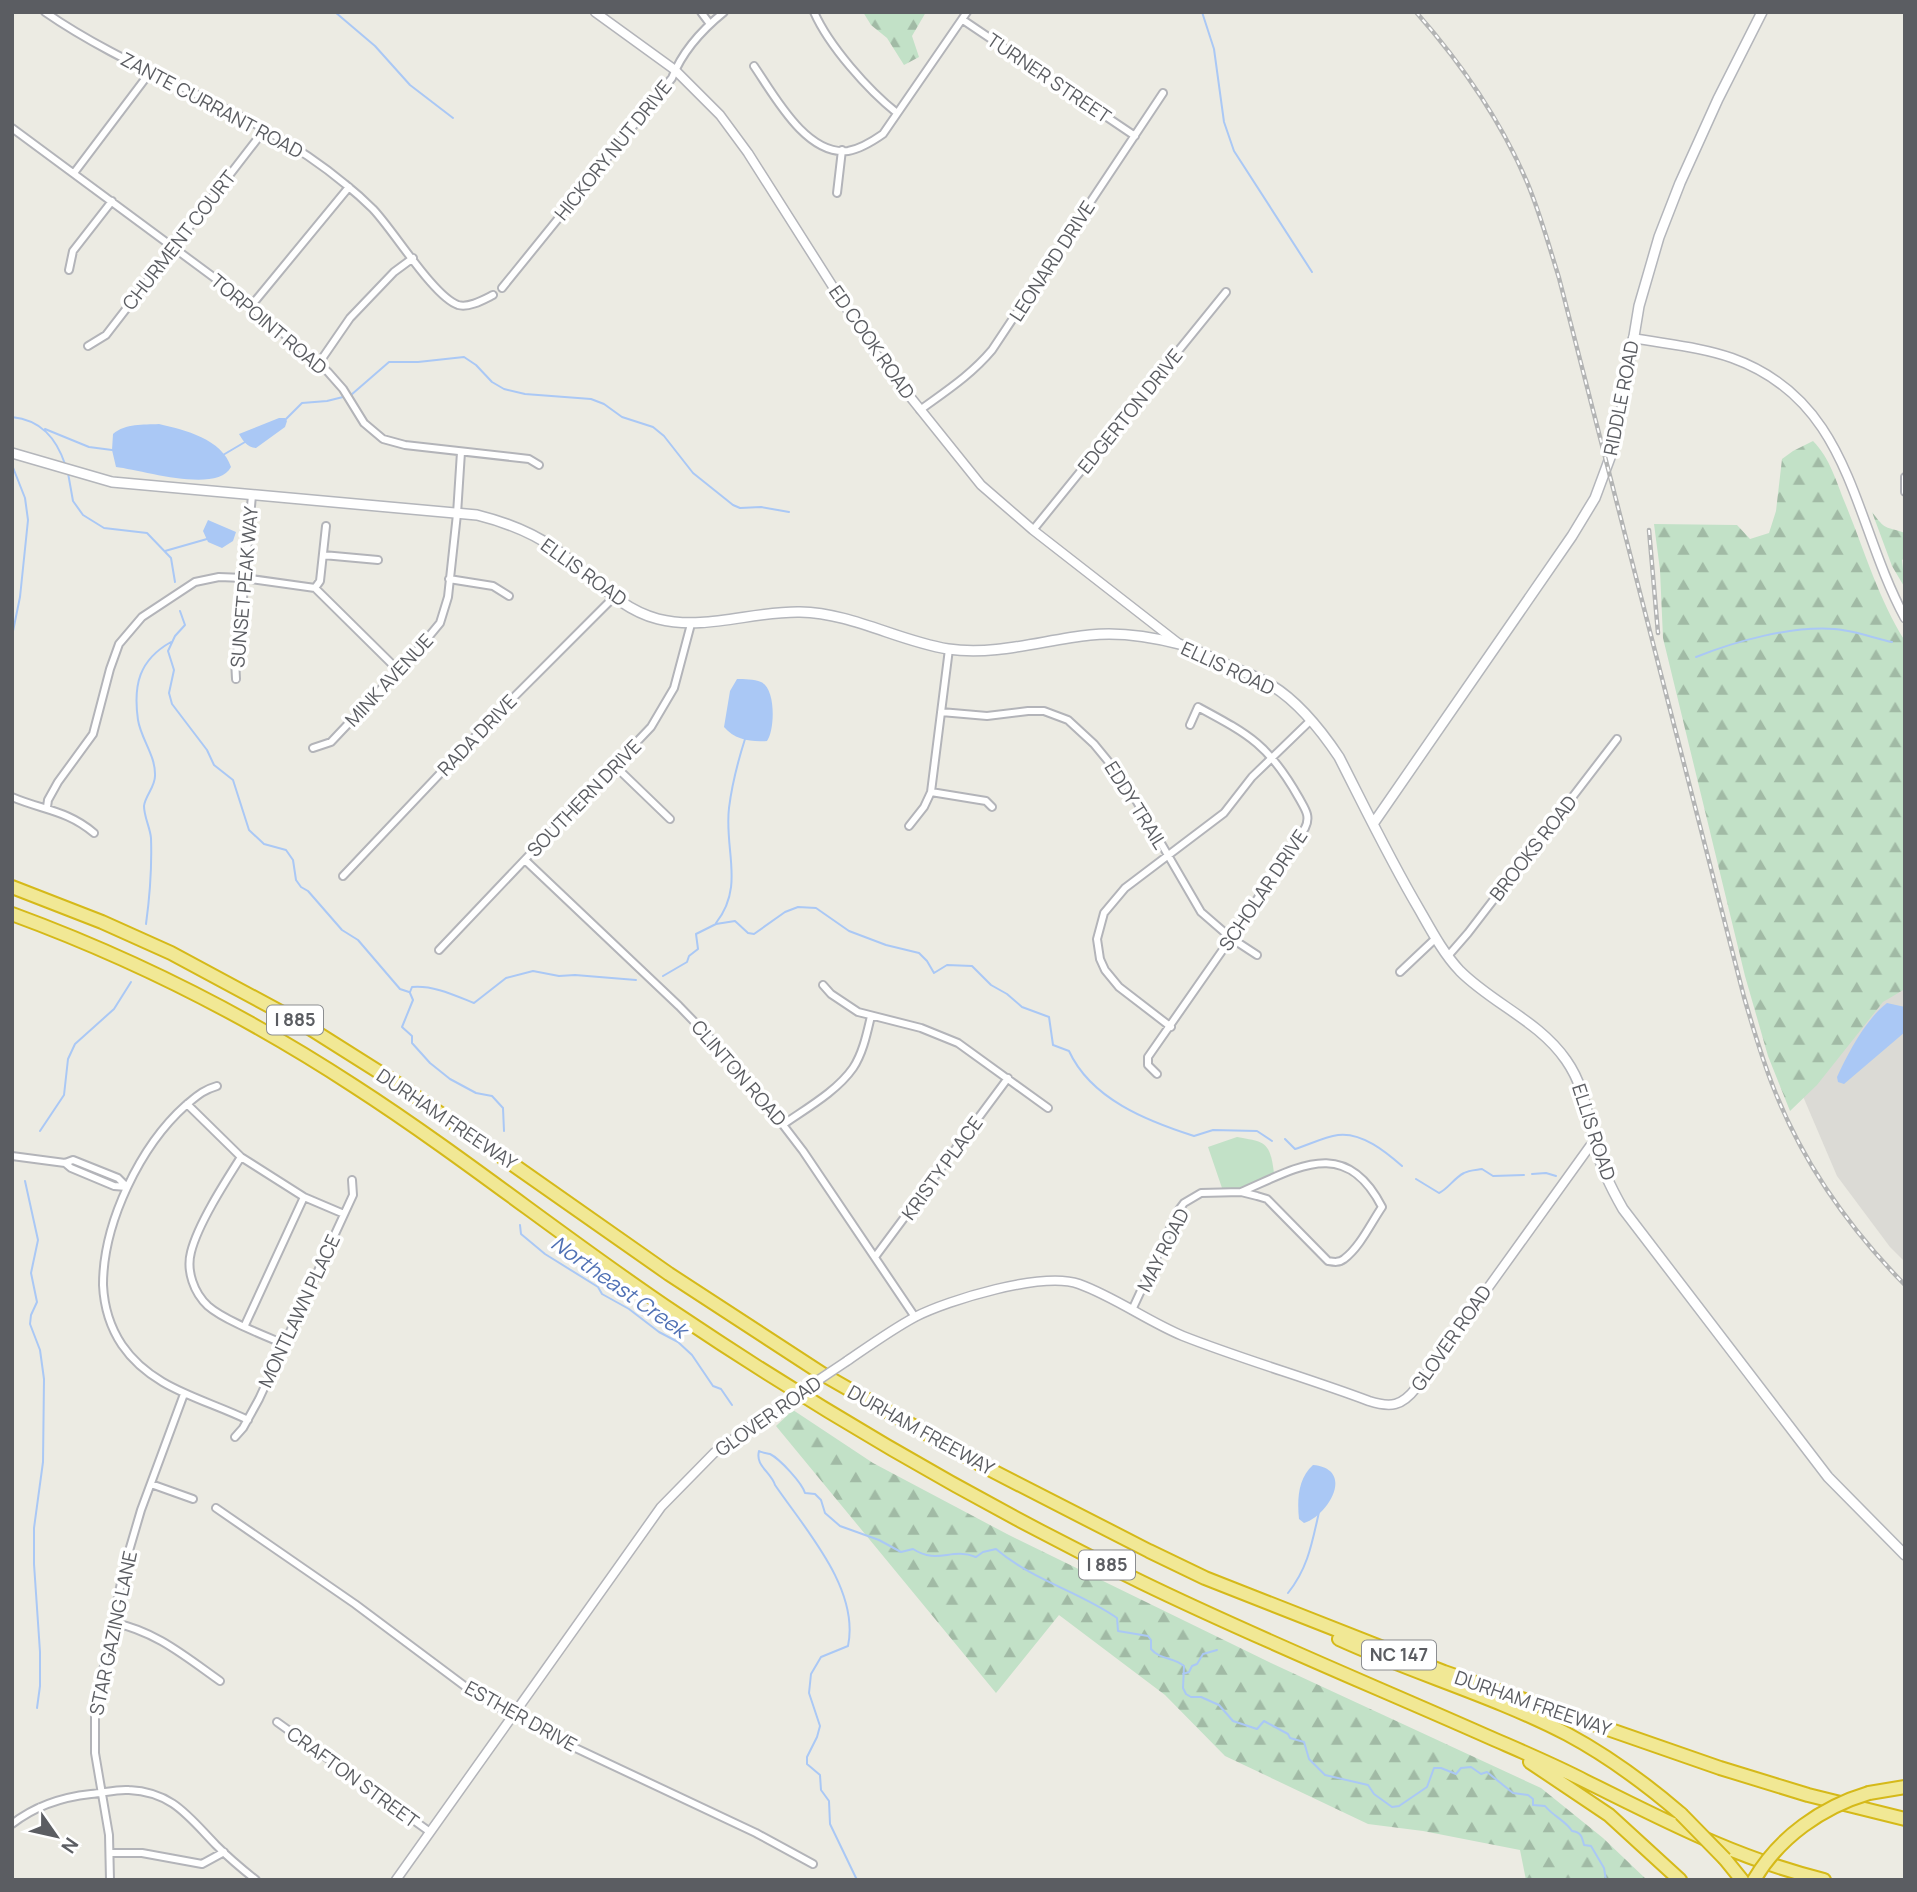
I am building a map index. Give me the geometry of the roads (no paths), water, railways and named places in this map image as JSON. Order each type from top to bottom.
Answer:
[{"type":"highway","name":"DURHAM FREEWAY","points":[[12,887],[137,937],[270,1005],[398,1084],[679,1280],[824,1375],[1028,1490],[1205,1578],[1444,1672],[1720,1768],[1808,1795],[1905,1819]]},
{"type":"highway","name":"DURHAM FREEWAY","points":[[12,914],[137,966],[193,993],[289,1046],[394,1112],[678,1315],[862,1431],[1080,1552],[1191,1606],[1561,1769],[1697,1837],[1754,1859],[1824,1880]]},
{"type":"highway","name":"I 885","points":[[1205,1578],[1373,1655],[1498,1703],[1568,1735],[1627,1772],[1681,1814],[1742,1880]]},
{"type":"highway","name":"I 885","points":[[1475,1731],[1590,1801],[1627,1829],[1680,1880]]},
{"type":"highway","points":[[1754,1880],[1775,1852],[1805,1824],[1843,1802],[1869,1793],[1905,1787]]},
{"type":"main road","name":"RIDDLE ROAD","points":[[1373,824],[1553,564],[1595,498],[1618,429],[1633,338],[1649,270],[1668,214],[1718,99],[1762,12]]},
{"type":"main road","name":"ELLIS ROAD","points":[[12,453],[112,482],[477,515],[506,523],[537,537],[614,597],[657,619],[691,624],[801,612],[843,617],[949,649],[989,650],[1092,635],[1143,637],[1181,645],[1271,684],[1311,720],[1339,757],[1447,956],[1462,972],[1537,1028],[1565,1059],[1584,1093],[1604,1175],[1623,1209],[1828,1477],[1905,1555]]},
{"type":"street","name":"ZANTE CURRANT ROAD","points":[[45,12],[78,33],[292,145],[349,187],[374,210],[431,283],[447,299],[460,306],[493,295]]},
{"type":"street","name":"ED COOK ROAD","points":[[595,12],[675,70],[715,109],[741,143],[892,377],[981,485],[1033,530],[1181,645]]},
{"type":"street","points":[[701,12],[710,24]]},
{"type":"street","name":"HICKORY NUT DRIVE","points":[[502,288],[665,87],[710,24],[724,12]]},
{"type":"street","points":[[814,12],[861,79],[897,113]]},
{"type":"street","points":[[754,66],[798,127],[810,139],[825,147],[848,151],[870,143],[883,134],[967,12]]},
{"type":"street","name":"TURNER STREET","points":[[963,20],[1135,135]]},
{"type":"street","points":[[74,173],[151,71]]},
{"type":"street","name":"LEONARD DRIVE","points":[[919,410],[956,384],[992,350],[1163,93]]},
{"type":"street","name":"TORPOINT ROAD","points":[[12,128],[251,306],[319,363],[343,389],[365,424],[383,439],[405,445],[529,459],[539,465]]},
{"type":"street","name":"CHURMENT COURT","points":[[88,346],[106,335],[265,129]]},
{"type":"street","points":[[837,193],[842,150]]},
{"type":"street","points":[[251,306],[349,187]]},
{"type":"street","points":[[69,270],[73,251],[112,201]]},
{"type":"street","points":[[319,363],[350,318],[394,272],[413,258]]},
{"type":"street","name":"EDGERTON DRIVE","points":[[1033,530],[1226,292]]},
{"type":"street","points":[[1633,338],[1720,354],[1739,361],[1776,380],[1807,407],[1825,430],[1839,456],[1880,566],[1905,618]]},
{"type":"street","name":"MINK AVENUE","points":[[313,748],[331,742],[399,671],[440,623],[445,609],[457,514],[460,452]]},
{"type":"street","points":[[1905,477],[1905,492]]},
{"type":"street","name":"SUNSET PEAK WAY","points":[[236,679],[235,659],[239,644],[252,495]]},
{"type":"street","points":[[315,588],[320,581],[326,526]]},
{"type":"street","points":[[323,555],[378,560]]},
{"type":"street","points":[[47,807],[58,782],[93,734],[114,655],[129,631],[142,617],[195,582],[219,577],[244,578],[315,588],[399,671]]},
{"type":"street","points":[[449,579],[493,586],[509,596]]},
{"type":"street","name":"RADA DRIVE","points":[[343,876],[487,724],[614,597]]},
{"type":"street","name":"SOUTHERN DRIVE","points":[[439,950],[651,727],[669,698],[681,668],[691,624]]},
{"type":"street","points":[[909,826],[925,807],[931,792],[949,649]]},
{"type":"street","name":"SCHOLAR DRIVE","points":[[1157,1074],[1148,1065],[1148,1058],[1308,822],[1304,806],[1284,772],[1256,741],[1198,707],[1189,725]]},
{"type":"street","name":"EDDY TRAIL","points":[[941,712],[988,716],[1044,711],[1068,720],[1094,744],[1126,783],[1201,912],[1256,955]]},
{"type":"street","points":[[1171,1027],[1114,982],[1102,965],[1097,939],[1104,913],[1111,901],[1125,888],[1224,813],[1252,777],[1311,720]]},
{"type":"street","name":"BROOKS ROAD","points":[[1447,956],[1468,933],[1618,739]]},
{"type":"street","points":[[615,766],[670,818]]},
{"type":"street","points":[[931,792],[986,801],[992,807]]},
{"type":"street","points":[[12,797],[75,819],[94,833]]},
{"type":"street","name":"CLINTON ROAD","points":[[525,860],[741,1070],[785,1124],[915,1317]]},
{"type":"street","points":[[1400,972],[1436,938]]},
{"type":"street","points":[[823,985],[831,995],[871,1016],[921,1028],[958,1042],[1048,1108]]},
{"type":"street","points":[[785,1124],[825,1094],[852,1069],[863,1046],[871,1016]]},
{"type":"street","name":"KRISTY PLACE","points":[[875,1257],[1008,1078]]},
{"type":"street","points":[[217,1086],[203,1090],[169,1122],[152,1144],[127,1187],[114,1223],[104,1268],[104,1297],[116,1335],[132,1359],[153,1377],[184,1394],[248,1420]]},
{"type":"street","points":[[187,1104],[241,1157],[304,1197],[344,1214]]},
{"type":"street","name":"GLOVER ROAD","points":[[396,1880],[661,1507],[714,1453],[778,1407],[915,1317],[967,1298],[1038,1281],[1079,1284],[1193,1340],[1369,1401],[1395,1406],[1416,1388],[1550,1199],[1590,1146],[1595,1144]]},
{"type":"street","points":[[12,1157],[65,1163],[114,1186],[127,1187]]},
{"type":"street","points":[[241,1157],[190,1254],[193,1286],[208,1307],[284,1344]]},
{"type":"street","points":[[1241,1192],[1300,1166],[1336,1164],[1346,1167],[1371,1186],[1382,1207],[1355,1247],[1336,1263],[1328,1261],[1268,1199],[1264,1182]]},
{"type":"street","name":"MONTLAWN PLACE","points":[[235,1437],[248,1420],[353,1195],[352,1180]]},
{"type":"street","points":[[1241,1192],[1268,1199]]},
{"type":"street","name":"MAY ROAD","points":[[1132,1311],[1184,1203],[1201,1193],[1241,1192]]},
{"type":"street","points":[[245,1325],[304,1197]]},
{"type":"street","name":"STAR GAZING LANE","points":[[110,1880],[105,1809],[100,1793],[93,1734],[95,1710],[124,1567],[184,1394]]},
{"type":"street","points":[[151,1484],[193,1499]]},
{"type":"street","name":"ESTHER DRIVE","points":[[216,1508],[365,1611],[478,1696],[756,1833],[813,1864]]},
{"type":"street","points":[[113,1623],[138,1629],[160,1639],[220,1681]]},
{"type":"street","name":"CRAFTON STREET","points":[[277,1722],[430,1832]]},
{"type":"street","points":[[12,1824],[37,1808],[58,1800],[128,1790],[162,1796],[185,1811],[224,1852],[256,1880]]},
{"type":"street","points":[[110,1853],[142,1853],[202,1864],[224,1852]]},
{"type":"water","points":[[285,418],[287,421],[285,427],[256,448],[248,445],[239,434]]},
{"type":"water","points":[[159,424],[201,437],[220,449],[231,467],[223,475],[195,480],[116,467],[112,450],[113,434],[129,426]]},
{"type":"water","points":[[208,520],[236,532],[233,541],[222,548],[208,542],[203,531]]},
{"type":"water","points":[[737,679],[761,682],[769,692],[773,719],[767,741],[744,739],[733,735],[724,727],[730,691]]},
{"type":"water","points":[[1887,1003],[1905,1007],[1905,1032],[1844,1084],[1838,1082],[1837,1077],[1858,1037]]},
{"type":"water","points":[[1313,1465],[1326,1468],[1333,1475],[1334,1493],[1322,1512],[1304,1523],[1299,1519],[1300,1490],[1304,1476]]},
{"type":"waterway","points":[[335,12],[375,46],[410,85],[453,118]]},
{"type":"waterway","points":[[1202,12],[1214,49],[1224,122],[1234,151],[1312,272]]},
{"type":"waterway","points":[[284,421],[302,403],[351,395],[389,362],[464,357],[504,389],[525,394],[591,399],[604,404],[622,417],[653,427],[664,436],[693,473],[733,505],[740,508],[761,507],[789,512]]},
{"type":"waterway","name":"Northeast Creek","points":[[12,417],[31,422],[46,432],[57,446],[65,464]]},
{"type":"waterway","points":[[45,429],[89,447],[112,450]]},
{"type":"waterway","points":[[223,455],[245,442]]},
{"type":"waterway","points":[[12,465],[25,498],[28,520],[20,597],[12,636]]},
{"type":"waterway","name":"Northeast Creek","points":[[68,473],[73,501],[83,515],[104,528],[147,533],[171,558],[175,582]]},
{"type":"waterway","points":[[165,551],[207,539]]},
{"type":"waterway","name":"Northeast Creek","points":[[180,611],[185,625],[175,636],[168,651],[174,670],[169,693],[172,704],[207,750],[214,765],[233,780],[249,830],[264,844],[286,850],[293,860],[296,880],[301,887],[308,891],[342,930],[358,940],[400,989],[409,992]]},
{"type":"waterway","points":[[1696,657],[1746,640],[1800,630],[1841,630],[1892,642]]},
{"type":"waterway","points":[[146,924],[151,849],[144,806],[153,784],[155,769],[138,720],[137,696],[145,665],[171,642]]},
{"type":"waterway","points":[[716,923],[730,895],[732,867],[729,808],[745,739]]},
{"type":"waterway","points":[[663,976],[687,962],[689,956],[698,949],[696,934],[716,924],[735,921],[748,933],[754,934],[785,912],[798,907],[816,908],[849,931],[886,945],[919,953],[934,973],[947,965],[972,966],[991,985],[1022,1007],[1049,1017],[1053,1045],[1069,1051],[1091,1082],[1122,1106],[1194,1136],[1213,1130],[1257,1131],[1272,1141]]},
{"type":"waterway","points":[[410,992],[412,987],[428,988],[474,1003],[506,978],[533,971],[559,976],[636,980]]},
{"type":"waterway","points":[[40,1131],[64,1095],[68,1059],[75,1044],[114,1009],[131,982]]},
{"type":"waterway","name":"Northeast Creek","points":[[410,993],[413,1000],[402,1027],[412,1036],[412,1043],[430,1063],[450,1079],[476,1093],[492,1096],[503,1108],[504,1131]]},
{"type":"waterway","points":[[1285,1139],[1295,1149],[1338,1135],[1356,1137],[1381,1149],[1402,1166]]},
{"type":"waterway","points":[[1416,1179],[1439,1193],[1460,1175],[1470,1171],[1482,1169],[1493,1176],[1524,1175]]},
{"type":"waterway","points":[[1532,1174],[1546,1173],[1556,1176]]},
{"type":"waterway","points":[[25,1181],[38,1240],[31,1273],[37,1302],[30,1324],[40,1350],[44,1379],[43,1462],[34,1528],[40,1652],[37,1708]]},
{"type":"waterway","name":"Northeast Creek","points":[[520,1225],[521,1234],[545,1254],[598,1287],[602,1294],[629,1309],[659,1332],[678,1342],[692,1355],[713,1386],[721,1389],[732,1405]]},
{"type":"waterway","points":[[857,1880],[830,1824],[829,1801],[821,1790],[820,1775],[807,1764],[807,1757],[820,1726],[809,1693],[811,1674],[821,1657],[848,1646],[850,1625],[846,1603],[827,1561],[761,1465],[759,1451],[770,1454],[779,1461],[805,1493],[815,1494],[821,1500],[825,1513],[840,1526],[879,1540],[901,1552],[913,1549],[930,1556],[967,1554],[976,1557],[996,1549],[1025,1569],[1103,1609],[1117,1618],[1118,1631],[1148,1636],[1151,1649],[1155,1653],[1184,1666],[1183,1688],[1186,1694],[1219,1705],[1233,1721],[1257,1729],[1264,1721],[1288,1734],[1290,1738],[1304,1742],[1309,1759],[1325,1775],[1368,1785],[1374,1794],[1392,1807],[1399,1806],[1427,1787],[1434,1768],[1456,1774],[1461,1768],[1471,1767],[1481,1774],[1487,1772],[1513,1793],[1528,1795],[1533,1799],[1533,1805],[1545,1806],[1572,1831],[1579,1834],[1584,1845],[1591,1846],[1604,1868],[1606,1880]]},
{"type":"waterway","points":[[1288,1593],[1305,1565],[1319,1512]]},
{"type":"waterway","points":[[1183,1674],[1189,1672],[1203,1654],[1217,1650]]},
{"type":"railway","points":[[1416,12],[1449,51],[1492,114],[1527,182],[1540,218],[1559,278],[1744,997],[1770,1078],[1799,1143],[1830,1194],[1865,1241],[1905,1285]]},
{"type":"railway","points":[[1649,530],[1658,633]]}]
